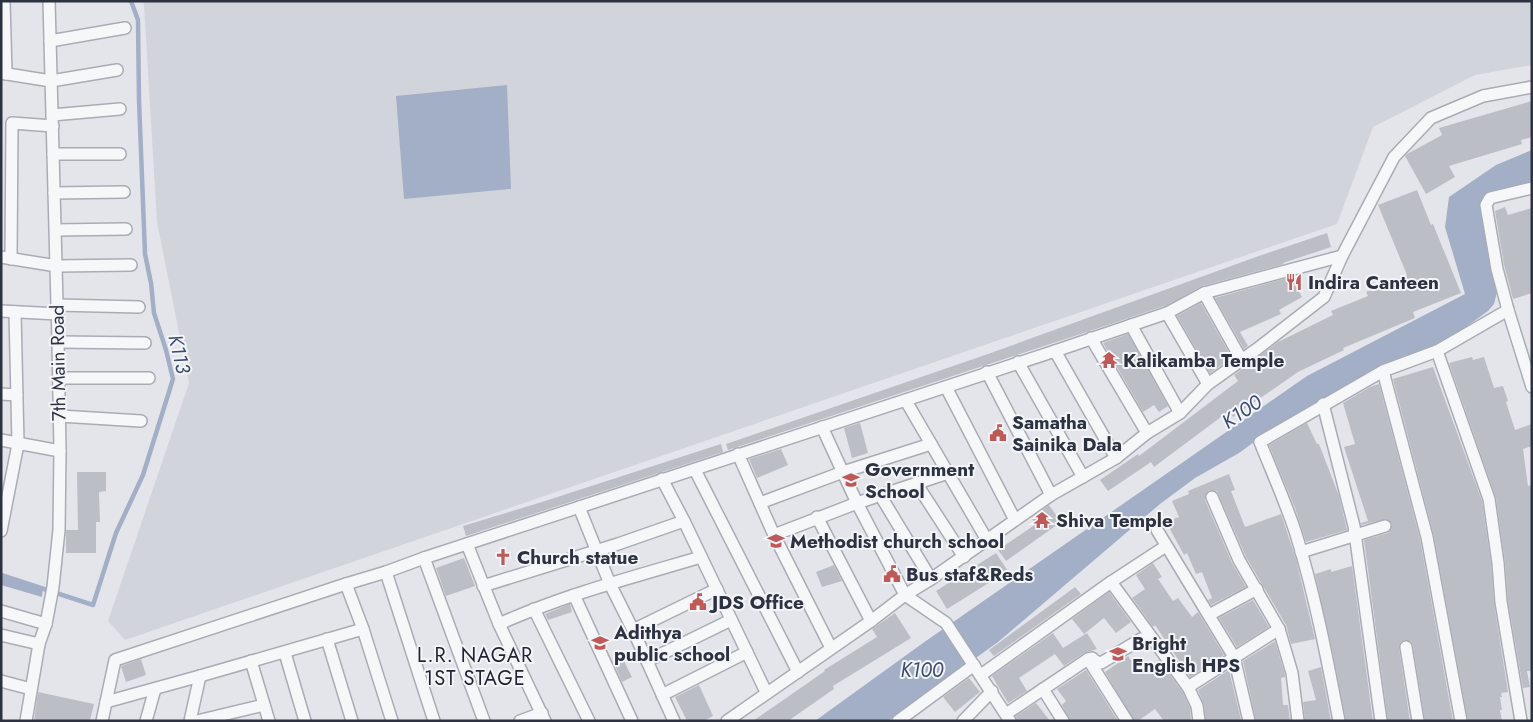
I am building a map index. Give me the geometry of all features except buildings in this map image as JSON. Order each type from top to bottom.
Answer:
[{"type":"street","points":[[4,1],[4,74],[51,81],[117,70]]},
{"type":"street","name":"7th Main Road","points":[[26,721],[39,644],[46,624],[52,592],[59,530],[60,416],[58,309],[49,1]]},
{"type":"street","points":[[50,41],[125,28]]},
{"type":"street","points":[[727,721],[766,692],[871,621],[905,595],[1051,495],[1116,458],[1147,433],[1180,413],[1208,384],[1324,297],[1342,256],[1394,157],[1432,118],[1483,96],[1532,87]]},
{"type":"street","points":[[120,109],[52,121],[7,122],[6,258],[57,266],[132,265]]},
{"type":"street","points":[[53,154],[120,154]]},
{"type":"street","points":[[1532,188],[1490,198],[1486,205],[1497,269],[1532,387]]},
{"type":"street","points":[[54,193],[124,192]]},
{"type":"street","points":[[56,230],[126,229]]},
{"type":"street","points":[[102,721],[115,660],[1055,351],[1167,313],[1204,294],[1342,256]]},
{"type":"street","points":[[1204,294],[1241,359]]},
{"type":"street","points":[[1,311],[139,307]]},
{"type":"street","points":[[1339,721],[1324,641],[1301,552],[1283,496],[1260,442],[1384,370],[1437,351],[1508,310]]},
{"type":"street","points":[[1,531],[18,444],[15,312]]},
{"type":"street","points":[[1167,313],[1208,384]]},
{"type":"street","points":[[1131,325],[1180,413]]},
{"type":"street","points":[[1091,338],[1147,433]]},
{"type":"street","points":[[58,342],[145,342]]},
{"type":"street","points":[[1055,351],[1116,458]]},
{"type":"street","points":[[1437,351],[1489,499],[1498,563],[1501,602],[1521,721]]},
{"type":"street","points":[[1018,362],[1083,477]]},
{"type":"street","points":[[1384,370],[1428,537],[1462,721]]},
{"type":"street","points":[[987,372],[1051,495]]},
{"type":"street","points":[[59,378],[149,378]]},
{"type":"street","points":[[946,387],[1015,520]]},
{"type":"street","points":[[1,394],[17,396]]},
{"type":"street","points":[[906,401],[987,540]]},
{"type":"street","points":[[1323,404],[1355,535],[1382,721]]},
{"type":"street","points":[[60,416],[142,421]]},
{"type":"street","points":[[822,427],[856,503],[905,595],[946,623],[1008,717],[1043,688],[1088,659],[1092,658],[1101,663],[1141,639]]},
{"type":"street","points":[[1,440],[60,451]]},
{"type":"street","points":[[760,503],[843,472],[931,444]]},
{"type":"street","points":[[738,454],[774,535],[831,648]]},
{"type":"street","points":[[696,470],[798,672]]},
{"type":"street","points":[[774,535],[856,503],[948,473]]},
{"type":"street","points":[[662,479],[766,692]]},
{"type":"street","points":[[916,483],[964,556]]},
{"type":"street","points":[[880,495],[931,579]]},
{"type":"street","points":[[1212,497],[1239,560],[1278,629],[1292,673],[1298,721]]},
{"type":"street","points":[[579,507],[595,551],[674,721]]},
{"type":"street","points":[[817,518],[871,621]]},
{"type":"street","points":[[483,586],[684,521]]},
{"type":"street","points":[[1301,552],[1384,526]]},
{"type":"street","points":[[1157,530],[1234,657],[1249,721]]},
{"type":"street","points":[[467,544],[483,586],[544,717],[520,721]]},
{"type":"street","points":[[981,675],[1111,582],[1166,546]]},
{"type":"street","points":[[500,624],[534,609],[574,595],[701,557]]},
{"type":"street","points":[[424,558],[484,721]]},
{"type":"street","points":[[386,572],[434,721]]},
{"type":"street","points":[[1111,582],[1188,686],[1197,706],[1199,721]]},
{"type":"street","points":[[346,584],[363,629],[392,721]]},
{"type":"street","points":[[633,630],[717,589]]},
{"type":"street","points":[[1209,615],[1257,589]]},
{"type":"street","points":[[574,595],[632,721]]},
{"type":"street","points":[[534,609],[589,721]]},
{"type":"street","points":[[1,611],[46,624]]},
{"type":"street","points":[[647,661],[731,620]]},
{"type":"street","points":[[106,702],[285,653],[363,629]]},
{"type":"street","points":[[1188,686],[1278,629]]},
{"type":"street","points":[[1,635],[39,644]]},
{"type":"street","points":[[327,639],[352,721]]},
{"type":"street","points":[[1406,647],[1418,721]]},
{"type":"street","points":[[662,695],[747,652]]},
{"type":"street","points":[[285,653],[305,721]]},
{"type":"street","points":[[1088,659],[1127,721]]},
{"type":"street","points":[[250,662],[269,721]]},
{"type":"street","points":[[898,721],[974,665]]},
{"type":"street","points":[[190,721],[200,676]]},
{"type":"street","points":[[1,681],[31,690]]},
{"type":"street","points":[[1043,688],[1063,721]]},
{"type":"street","points":[[146,721],[155,689]]},
{"type":"street","points":[[964,721],[992,691]]},
{"type":"street","points":[[197,721],[264,705]]},
{"type":"shaded area","points":[[143,1],[1532,1],[1532,65],[1475,75],[1373,127],[1337,224],[125,640],[108,621],[189,383],[157,222]]},
{"type":"water","points":[[507,85],[511,189],[404,199],[396,96]]},
{"type":"water","name":"K100","points":[[1532,150],[1532,181],[1483,196],[1481,207],[1498,288],[1494,304],[1488,311],[1452,337],[1276,426],[1239,453],[1195,478],[1160,504],[998,642],[888,721],[815,721],[923,643],[1307,376],[1465,294],[1445,227],[1449,197],[1496,165]]},
{"type":"water","points":[[1,575],[43,588],[42,597],[1,585]]},
{"type":"waterway","name":"K113","points":[[1,575],[93,605],[116,533],[143,475],[173,379],[154,313],[151,283],[145,254],[138,20],[131,1]]},
{"type":"place","name":"Indira Canteen","points":[[1294,282]]},
{"type":"place","name":"Kalikamba Temple","points":[[1109,360]]},
{"type":"place","name":"Samatha Sainika Dala","points":[[998,433]]},
{"type":"place","name":"Government School","points":[[851,480]]},
{"type":"place","name":"Shiva Temple","points":[[1042,520]]},
{"type":"place","name":"Methodist church school","points":[[776,541]]},
{"type":"place","name":"Church statue","points":[[503,557]]},
{"type":"place","name":"Bus staf&Reds","points":[[892,574]]},
{"type":"place","name":"JDS Office","points":[[698,602]]},
{"type":"place","name":"Adithya public school","points":[[600,643]]},
{"type":"place","name":"Bright English HPS","points":[[1118,654]]},
{"type":"district","name":"L.R. NAGAR 1ST STAGE","points":[[475,666]]}]
